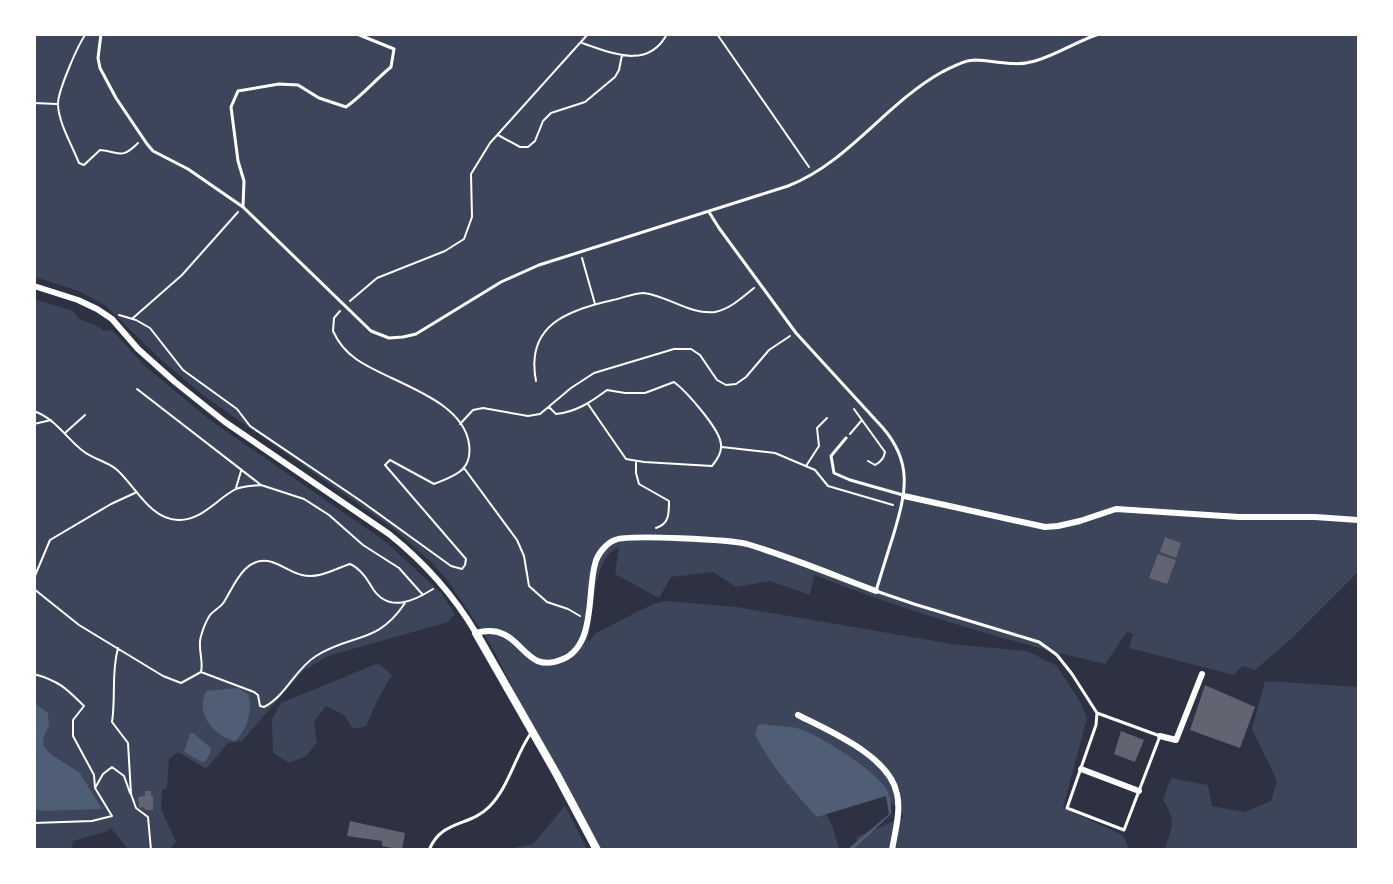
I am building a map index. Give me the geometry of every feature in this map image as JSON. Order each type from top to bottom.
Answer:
[{"type":"street","points":[[34,286],[46,292],[78,300],[97,309],[112,320],[138,349],[175,382],[225,422],[389,534],[417,558],[462,609],[597,849]]},
{"type":"street","points":[[904,496],[1045,527],[1080,521],[1116,509],[1239,517],[1315,517],[1359,520]]},
{"type":"street","points":[[476,633],[496,630],[506,634],[515,640],[529,657],[545,664],[566,658],[583,640],[595,563],[603,550],[615,540],[651,537],[744,544],[876,591]]},
{"type":"street","points":[[1160,736],[1176,740],[1202,674]]},
{"type":"street","points":[[798,715],[848,741],[877,762],[894,781],[898,804],[892,849]]},
{"type":"street","points":[[1081,769],[1139,791]]},
{"type":"lane","points":[[101,34],[99,68],[142,138],[153,151],[188,169],[243,207],[371,331],[380,336],[403,337],[416,333],[508,278],[538,265],[788,186],[814,174],[846,151],[903,100],[942,72],[962,63],[975,60],[1019,64],[1036,61],[1099,34]]},
{"type":"lane","points":[[243,207],[244,181],[238,161],[231,107],[238,91],[279,84],[298,85],[319,98],[346,107],[392,67],[394,49],[357,34]]},
{"type":"lane","points":[[709,212],[796,333],[893,439],[900,452],[905,473],[904,496],[876,591],[924,608],[1039,642],[1057,655],[1097,713],[1160,736],[1124,830],[1067,807],[1096,725],[1097,713]]},
{"type":"lane","points":[[846,438],[831,456],[834,473],[904,496]]},
{"type":"lane","points":[[429,849],[433,839],[452,824],[482,813],[489,807],[532,732]]},
{"type":"path","points":[[86,34],[68,70],[57,104],[79,163],[82,165],[99,150],[118,155],[123,154],[133,148],[142,138]]},
{"type":"path","points":[[112,320],[122,314],[150,328],[183,370],[237,409],[250,426],[460,570],[465,565],[466,559],[385,465],[390,460],[434,484],[459,474],[464,468],[470,453],[468,439],[460,424],[438,402],[352,357],[333,331],[334,318],[377,278],[445,252],[464,239],[472,217],[471,174],[490,143],[588,34]]},
{"type":"path","points":[[582,43],[622,56],[639,57],[660,47],[667,34]]},
{"type":"path","points":[[717,34],[814,174]]},
{"type":"path","points":[[498,135],[520,147],[528,147],[535,141],[543,122],[551,113],[585,102],[615,77],[622,56]]},
{"type":"path","points":[[34,103],[57,104]]},
{"type":"path","points":[[132,318],[182,275],[243,207]]},
{"type":"path","points":[[579,252],[584,261],[595,304]]},
{"type":"path","points":[[536,381],[534,352],[545,330],[573,310],[642,293],[661,297],[691,309],[715,312],[738,302],[760,282]]},
{"type":"path","points":[[460,424],[473,410],[483,408],[528,416],[540,414],[571,388],[594,373],[674,349],[691,349],[700,355],[717,380],[726,385],[736,384],[746,377],[770,350],[796,333]]},
{"type":"path","points":[[549,407],[556,414],[567,413],[588,404],[607,390],[645,393],[674,382],[686,391],[720,436],[722,447],[718,459],[712,466],[626,459],[588,404]]},
{"type":"path","points":[[137,389],[261,485],[304,499],[320,509],[363,545],[399,568],[423,595]]},
{"type":"path","points":[[854,396],[850,404],[885,452],[884,458],[878,464],[875,465],[868,461]]},
{"type":"path","points":[[34,411],[51,420],[89,455],[115,468],[154,511],[178,520],[187,519],[207,510],[235,489],[241,471]]},
{"type":"path","points":[[856,427],[870,413]]},
{"type":"path","points":[[65,433],[85,415]]},
{"type":"path","points":[[806,466],[819,446],[817,428],[827,418]]},
{"type":"path","points":[[34,424],[51,420]]},
{"type":"path","points":[[722,447],[775,453],[815,470],[828,486],[901,508]]},
{"type":"path","points":[[636,460],[639,484],[669,501],[669,517],[662,526],[654,529],[651,537]]},
{"type":"path","points":[[464,468],[517,540],[524,556],[529,586],[546,602],[588,617]]},
{"type":"path","points":[[235,489],[261,485]]},
{"type":"path","points":[[34,578],[50,540],[111,504],[137,492]]},
{"type":"path","points":[[201,672],[198,645],[207,620],[223,603],[240,574],[259,562],[268,561],[302,575],[329,573],[350,564],[361,572],[383,600],[405,603],[441,583]]},
{"type":"path","points":[[34,589],[68,617],[173,681],[181,683],[201,672],[254,692],[258,695],[260,705],[264,707],[277,698],[307,662],[326,651],[376,632],[398,614],[405,603]]},
{"type":"path","points":[[118,648],[114,664],[112,722],[128,743],[130,794]]},
{"type":"path","points":[[34,674],[54,680],[66,688],[84,706],[73,720],[73,736],[94,775],[95,788],[112,816],[92,821],[34,823]]},
{"type":"path","points":[[95,788],[103,774],[112,767],[124,776],[136,808],[147,817],[151,849]]},
{"type":"shaded area","points":[[35,35],[1358,35],[1358,572],[1291,639],[1255,670],[1242,666],[1234,675],[1129,648],[1133,634],[1127,632],[1105,664],[958,625],[814,575],[810,595],[770,581],[736,587],[713,572],[671,577],[659,598],[615,574],[619,547],[610,553],[599,574],[588,642],[596,633],[653,604],[666,601],[737,607],[952,644],[1027,651],[1057,666],[1081,703],[1087,718],[1063,808],[1123,835],[1129,849],[856,849],[857,837],[904,817],[877,787],[820,802],[833,828],[839,849],[601,849],[532,726],[491,645],[448,581],[430,561],[394,529],[204,396],[159,358],[106,306],[79,291],[35,277]]},
{"type":"shaded area","points":[[34,299],[73,311],[79,319],[104,331],[112,330],[146,367],[210,420],[386,542],[441,593],[455,614],[448,622],[328,656],[303,671],[242,741],[228,743],[206,769],[178,752],[169,759],[167,788],[162,790],[161,809],[176,842],[170,849],[129,849],[110,828],[108,831],[73,841],[72,849],[35,849]]},
{"type":"shaded area","points":[[378,663],[392,675],[366,726],[353,729],[344,715],[326,706],[314,722],[317,743],[306,756],[289,763],[273,753],[272,719],[281,703]]},
{"type":"shaded area","points":[[1265,681],[1358,687],[1358,849],[1165,849],[1172,819],[1163,800],[1171,778],[1208,785],[1212,806],[1244,812],[1271,801],[1277,781],[1252,729]]},
{"type":"shaded area","points":[[238,688],[248,694],[250,706],[246,725],[235,741],[213,729],[205,715],[203,699],[206,691]]},
{"type":"shaded area","points":[[35,703],[48,713],[49,725],[43,739],[44,747],[52,755],[80,773],[102,809],[42,811],[35,809]]},
{"type":"shaded area","points":[[758,725],[800,729],[846,754],[869,771],[885,787],[890,800],[891,814],[854,849],[848,849],[889,814],[886,796],[817,817],[783,777],[761,745],[755,734]]},
{"type":"shaded area","points":[[193,733],[211,748],[204,763],[184,752],[190,734]]},
{"type":"shaded area","points":[[565,806],[587,849],[508,849],[533,844]]},
{"type":"building","points":[[1165,537],[1181,543],[1176,558],[1160,552]]},
{"type":"building","points":[[1158,554],[1176,560],[1167,584],[1149,578]]},
{"type":"building","points":[[1205,685],[1255,707],[1240,748],[1190,730]]},
{"type":"building","points":[[1121,731],[1144,740],[1135,762],[1114,754]]},
{"type":"building","points":[[145,791],[151,791],[153,810],[139,808],[138,797],[145,796]]},
{"type":"building","points":[[350,821],[405,833],[402,850],[382,846],[382,841],[347,836]]}]
